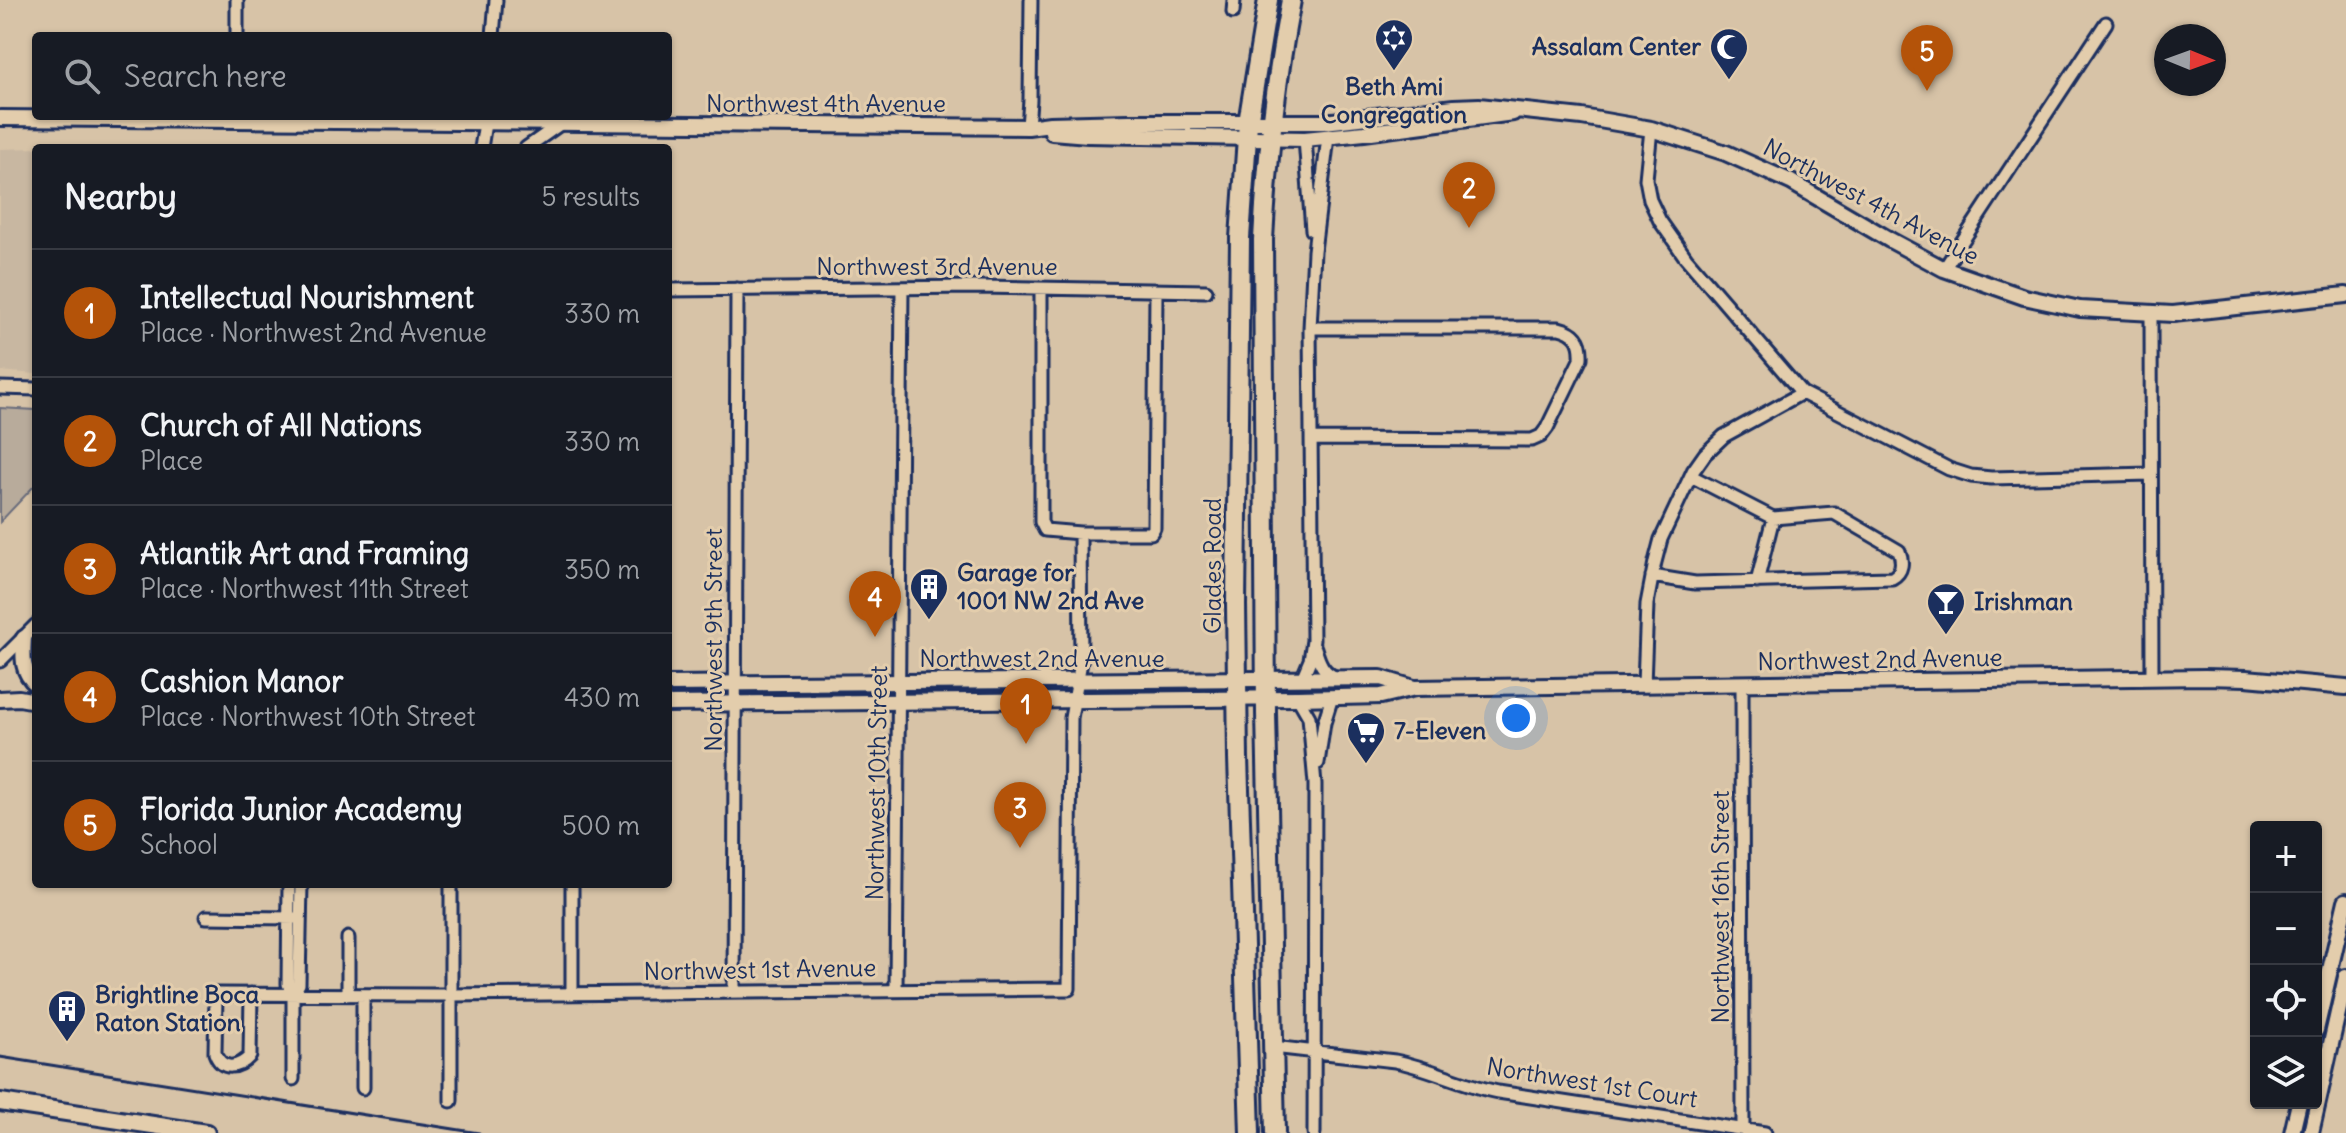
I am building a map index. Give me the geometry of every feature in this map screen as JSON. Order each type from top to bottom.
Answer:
[{"type":"main road","name":"Glades Road","points":[[1250,1133],[1237,689],[1240,238],[1248,130],[1268,0]]},
{"type":"main road","points":[[1275,1133],[1266,689],[1263,240],[1268,166],[1291,0]]},
{"type":"main road","points":[[0,1102],[206,1133]]},
{"type":"street","points":[[237,0],[237,32]]},
{"type":"street","points":[[493,32],[496,0]]},
{"type":"street","points":[[1028,127],[1031,0]]},
{"type":"street","points":[[1944,269],[2106,23]]},
{"type":"street","points":[[1030,100],[1050,124]]},
{"type":"street","name":"Northwest 4th Avenue","points":[[1273,131],[1324,122],[1471,106],[1582,117],[1651,129],[1758,166],[1825,200],[1944,269],[2011,294],[2060,305],[2151,314],[2205,312],[2346,295]]},
{"type":"street","name":"Northwest 4th Avenue","points":[[1028,127],[1050,124],[1273,131],[1305,139],[1521,112]]},
{"type":"street","name":"Northwest 4th Avenue","points":[[0,118],[32,118]]},
{"type":"street","points":[[482,144],[485,120]]},
{"type":"street","name":"Northwest 4th Avenue","points":[[485,120],[560,124],[1028,127],[1088,135],[1248,130]]},
{"type":"street","points":[[532,144],[560,124]]},
{"type":"street","points":[[1651,129],[1646,179],[1650,200],[1660,221],[1686,258],[1802,393],[1949,469],[1968,475],[1991,478],[2150,474]]},
{"type":"street","points":[[1302,679],[1310,660],[1313,640],[1310,328],[1314,251],[1328,137]]},
{"type":"street","points":[[1305,139],[1314,251]]},
{"type":"street","name":"Northwest 10th Street","points":[[896,990],[902,288]]},
{"type":"street","name":"Northwest 9th Street","points":[[734,991],[737,289]]},
{"type":"street","points":[[1041,289],[1041,522],[1045,530],[1080,533],[1151,533],[1154,528],[1156,292]]},
{"type":"street","name":"Northwest 3rd Avenue","points":[[672,290],[1206,291]]},
{"type":"street","points":[[2151,314],[2152,678]]},
{"type":"street","points":[[1310,328],[1559,328],[1569,330],[1577,337],[1581,347],[1581,358],[1547,428],[1541,436],[1532,440],[1311,439]]},
{"type":"street","points":[[0,388],[32,389]]},
{"type":"street","points":[[1644,685],[1646,622],[1652,576],[1661,539],[1691,476],[1705,454],[1724,436],[1802,393]]},
{"type":"street","points":[[1652,576],[1695,583],[1892,578],[1898,575],[1901,568],[1899,551],[1834,513],[1773,518],[1691,476]]},
{"type":"street","points":[[1757,582],[1773,518]]},
{"type":"street","points":[[1074,700],[1081,662],[1080,533]]},
{"type":"street","points":[[0,661],[32,629]]},
{"type":"street","points":[[24,638],[24,668],[32,681]]},
{"type":"street","points":[[1313,640],[1322,667],[1339,679]]},
{"type":"street","name":"Northwest 2nd Avenue","points":[[672,684],[1078,681],[1266,689],[1302,679],[1381,678],[1415,688]]},
{"type":"street","name":"Northwest 2nd Avenue","points":[[1266,689],[1298,698],[1381,696],[1415,688],[2152,678],[2246,678],[2346,687]]},
{"type":"street","name":"Northwest 16th Street","points":[[1742,684],[1743,1129]]},
{"type":"street","name":"Northwest 2nd Avenue","points":[[672,704],[1074,700],[1237,689]]},
{"type":"street","points":[[19,698],[32,693]]},
{"type":"street","points":[[1315,784],[1324,723],[1332,697]]},
{"type":"street","points":[[1298,698],[1309,717],[1315,784],[1314,1133]]},
{"type":"street","points":[[0,699],[32,700]]},
{"type":"street","name":"Northwest 1st Avenue","points":[[251,994],[250,1056],[242,1064],[230,1066],[218,1060],[215,1053],[216,994],[1069,989],[1071,718],[1074,700]]},
{"type":"street","points":[[290,888],[294,918]]},
{"type":"street","points":[[293,1079],[293,994],[288,984],[300,888]]},
{"type":"street","points":[[451,888],[451,1101]]},
{"type":"street","points":[[572,888],[572,994]]},
{"type":"street","points":[[2322,1003],[2346,901]]},
{"type":"street","points":[[206,917],[294,918]]},
{"type":"street","points":[[348,938],[348,995]]},
{"type":"street","points":[[2311,1133],[2346,977]]},
{"type":"street","points":[[363,995],[363,1088]]},
{"type":"street","points":[[2322,1011],[2337,1015]]},
{"type":"street","name":"Northwest 1st Court","points":[[1273,1047],[1413,1065],[1498,1092],[1765,1133]]},
{"type":"street","points":[[2292,1133],[2298,1109]]},
{"type":"shaded area","points":[[32,148],[32,374],[0,371],[0,149]]},
{"type":"shaded area","points":[[0,408],[32,410],[32,488],[0,522]]},
{"type":"railway","points":[[0,1057],[479,1133]]},
{"type":"place","name":"Beth Ami Congregation","points":[[1394,72]]},
{"type":"place","name":"Assalam Center","points":[[1729,81]]},
{"type":"place","name":"Florida Junior Academy","points":[[1927,91]]},
{"type":"place","name":"Church of All Nations","points":[[1469,228]]},
{"type":"place","name":"Garage for 1001 NW 2nd Ave","points":[[929,621]]},
{"type":"place","name":"Irishman","points":[[1946,636]]},
{"type":"place","name":"Cashion Manor","points":[[875,637]]},
{"type":"place","name":"Intellectual Nourishment","points":[[1026,744]]},
{"type":"place","name":"7-Eleven","points":[[1366,765]]},
{"type":"place","name":"Atlantik Art and Framing","points":[[1020,848]]},
{"type":"place","name":"Brightline Boca Raton Station","points":[[67,1043]]}]
